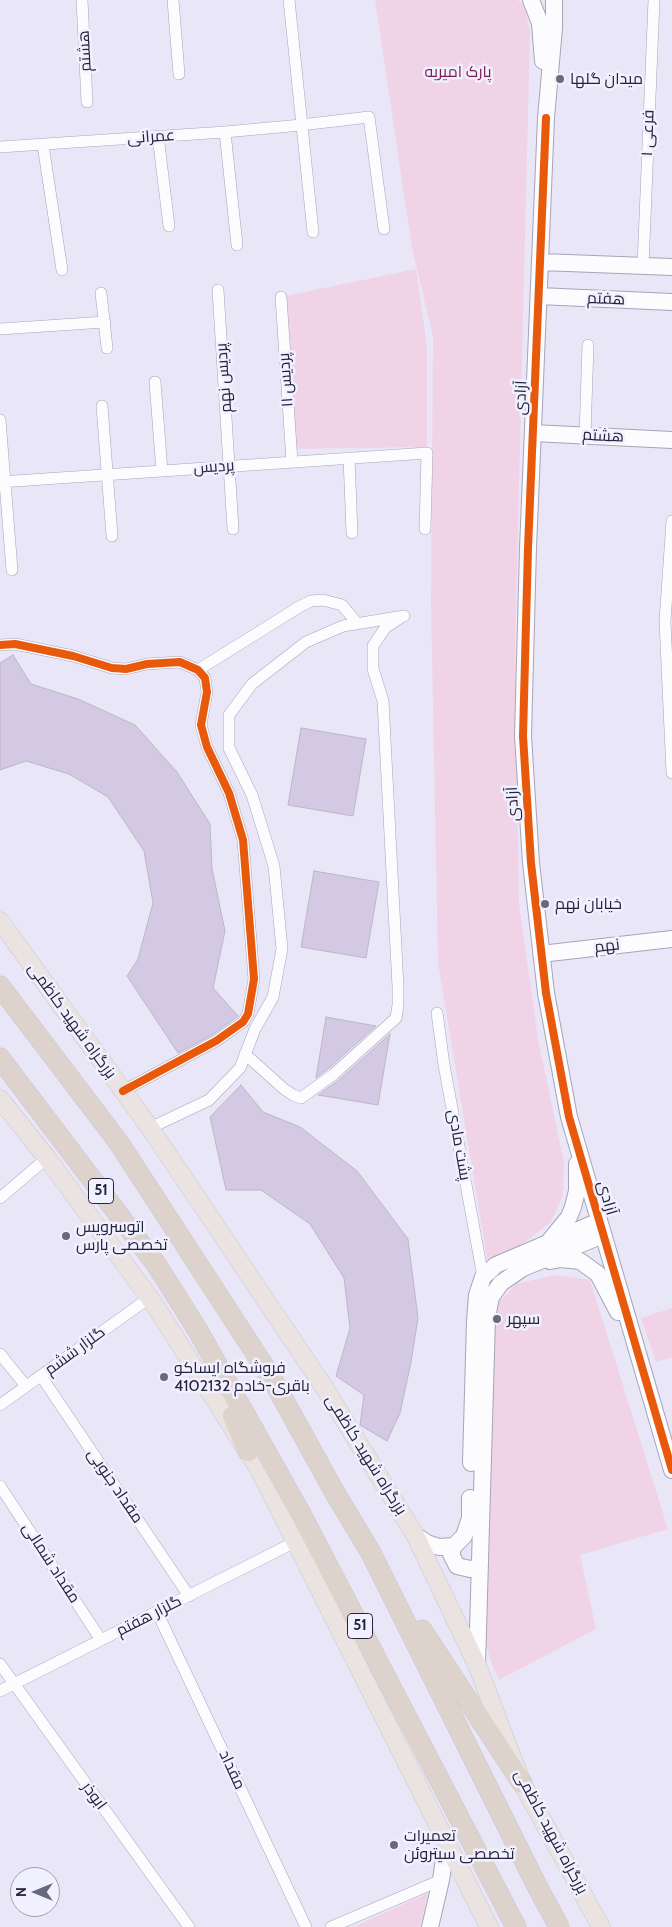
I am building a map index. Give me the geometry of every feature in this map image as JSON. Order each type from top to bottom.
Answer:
[{"type":"highway","points":[[0,977],[32,1030]]},
{"type":"highway","name":"51","points":[[0,986],[119,1144],[271,1377],[335,1493],[371,1553],[559,1927]]},
{"type":"highway","name":"51","points":[[0,1058],[156,1264],[197,1329],[306,1524],[516,1927]]},
{"type":"highway","points":[[197,1329],[248,1451]]},
{"type":"highway","points":[[371,1553],[522,1783]]},
{"type":"main road","name":"بزرگراه شهید کاظمی","points":[[0,921],[150,1128],[324,1387],[415,1535],[476,1665],[522,1783],[602,1927]]},
{"type":"main road","points":[[0,1100],[47,1158],[149,1298],[260,1471],[297,1541],[446,1845],[489,1927]]},
{"type":"street","name":"هشتم","points":[[82,0],[87,102]]},
{"type":"street","points":[[173,0],[179,74]]},
{"type":"street","points":[[289,0],[313,232]]},
{"type":"street","name":"آزادی","points":[[531,0],[540,23],[546,118]]},
{"type":"street","name":"آزادی","points":[[554,0],[554,28],[546,118],[523,736],[531,863],[546,993],[569,1117],[672,1470]]},
{"type":"street","name":"فرعی ۱","points":[[642,266],[654,0]]},
{"type":"street","name":"عمرانی","points":[[0,147],[301,126],[369,117],[384,229]]},
{"type":"street","points":[[225,132],[238,245]]},
{"type":"street","points":[[158,136],[169,226]]},
{"type":"street","points":[[43,145],[62,270]]},
{"type":"street","points":[[541,262],[672,267]]},
{"type":"street","name":"پردیس نهم","points":[[218,290],[234,529]]},
{"type":"street","points":[[102,293],[107,348]]},
{"type":"street","name":"هفتم","points":[[539,296],[672,302]]},
{"type":"street","name":"پردیس ۱۱","points":[[281,298],[292,462]]},
{"type":"street","points":[[0,329],[104,322]]},
{"type":"street","points":[[585,435],[588,344]]},
{"type":"street","points":[[155,382],[162,471]]},
{"type":"street","points":[[102,406],[112,536]]},
{"type":"street","points":[[0,420],[2,481],[12,570]]},
{"type":"street","name":"هشتم","points":[[533,433],[672,440]]},
{"type":"street","name":"پردیس","points":[[2,481],[427,453],[425,529]]},
{"type":"street","points":[[349,458],[352,533]]},
{"type":"street","points":[[672,521],[665,621],[672,773]]},
{"type":"street","points":[[198,670],[311,601],[323,600],[342,605],[358,624]]},
{"type":"street","points":[[150,1128],[209,1100],[240,1068],[245,1054],[255,1029],[273,997],[282,949],[274,866],[252,795],[229,748],[229,715],[252,684],[306,642],[343,626],[404,616],[385,628],[373,646],[373,668],[383,701],[397,977],[398,1005],[396,1018],[334,1074],[302,1098],[284,1089],[245,1054]]},
{"type":"street","points":[[0,645],[14,644],[73,656],[112,668],[126,669],[147,664],[180,662],[198,670],[205,678],[207,692],[201,726],[207,747],[228,793],[243,840],[254,979],[248,1014],[243,1022],[216,1042],[123,1092]]},
{"type":"street","name":"نهم","points":[[541,954],[672,939]]},
{"type":"street","name":"پشت مادی","points":[[437,1013],[444,1064],[483,1277]]},
{"type":"street","points":[[547,1243],[569,1218],[577,1192],[577,1163],[569,1117]]},
{"type":"street","points":[[0,1198],[47,1158]]},
{"type":"street","points":[[479,1567],[470,1569],[457,1566],[451,1554],[454,1546],[464,1536],[470,1518],[475,1321],[477,1295],[483,1277],[496,1266],[547,1243],[601,1228]]},
{"type":"street","points":[[476,1665],[487,1318],[491,1297],[501,1282],[523,1268],[601,1228]]},
{"type":"street","points":[[523,1268],[561,1258],[580,1260],[598,1274],[634,1342]]},
{"type":"street","points":[[483,1277],[495,1291]]},
{"type":"street","name":"گلزار ششم","points":[[0,1405],[149,1298]]},
{"type":"street","points":[[0,1354],[26,1386]]},
{"type":"street","name":"مقداد جنوبی","points":[[41,1376],[189,1596]]},
{"type":"street","name":"مقداد شمالی","points":[[0,1486],[101,1640]]},
{"type":"street","points":[[415,1535],[427,1543],[439,1547],[454,1546]]},
{"type":"street","name":"گلزار هفتم","points":[[0,1691],[297,1541]]},
{"type":"street","name":"مقداد","points":[[157,1612],[306,1927]]},
{"type":"street","name":"ابوذر","points":[[0,1664],[189,1927]]},
{"type":"street","points":[[430,1927],[441,1880],[446,1845]]},
{"type":"street","points":[[331,1927],[441,1880]]},
{"type":"green space","name":"پارک امیریه","points":[[375,0],[518,0],[525,7],[530,32],[515,648],[519,903],[538,1039],[564,1163],[563,1195],[551,1222],[525,1242],[488,1264],[438,963],[431,604],[433,336],[412,248]]},
{"type":"green space","points":[[416,269],[427,346],[427,447],[294,449],[286,296]]},
{"type":"green space","points":[[555,1275],[590,1280],[668,1529],[580,1555],[596,1629],[499,1680],[486,1645],[487,1502],[493,1309],[516,1284]]},
{"type":"green space","points":[[672,1308],[672,1357],[656,1362],[641,1318]]},
{"type":"green space","points":[[428,1893],[420,1927],[354,1927],[375,1917]]},
{"type":"building","points":[[13,655],[31,684],[78,699],[135,725],[177,772],[210,824],[212,869],[225,931],[213,988],[238,1016],[212,1035],[178,1053],[127,976],[138,959],[153,903],[144,851],[108,797],[69,774],[26,761],[0,770],[0,663]]},
{"type":"building","points":[[301,728],[366,739],[353,816],[288,805]]},
{"type":"building","points":[[314,871],[379,882],[366,958],[301,947]]},
{"type":"building","points":[[326,1017],[376,1026],[316,1078]]},
{"type":"building","points":[[390,1034],[378,1105],[318,1095],[339,1080]]},
{"type":"building","points":[[241,1085],[263,1112],[300,1127],[357,1171],[408,1239],[418,1318],[400,1413],[387,1441],[360,1425],[364,1395],[336,1376],[350,1328],[344,1278],[310,1224],[261,1190],[226,1190],[210,1117]]},
{"type":"cycle path","points":[[546,118],[528,548],[523,736],[531,863],[546,993],[569,1117],[672,1470]]},
{"type":"cycle path","points":[[0,645],[15,644],[73,656],[112,668],[126,669],[147,664],[180,662],[198,670],[205,678],[207,692],[201,725],[207,747],[229,793],[243,840],[254,979],[248,1014],[243,1022],[216,1041],[123,1091]]},
{"type":"place","name":"میدان گلها","points":[[560,79]]},
{"type":"place","name":"خیابان نهم","points":[[545,904]]},
{"type":"place","name":"اتوسرویس تخصصی پارس","points":[[66,1236]]},
{"type":"place","name":"سپهر","points":[[497,1319]]},
{"type":"place","name":"فروشگاه ایساکو باقری-خادم 4102132","points":[[164,1377]]},
{"type":"place","name":"تعمیرات تخصصی سیتروئن","points":[[394,1845]]}]
